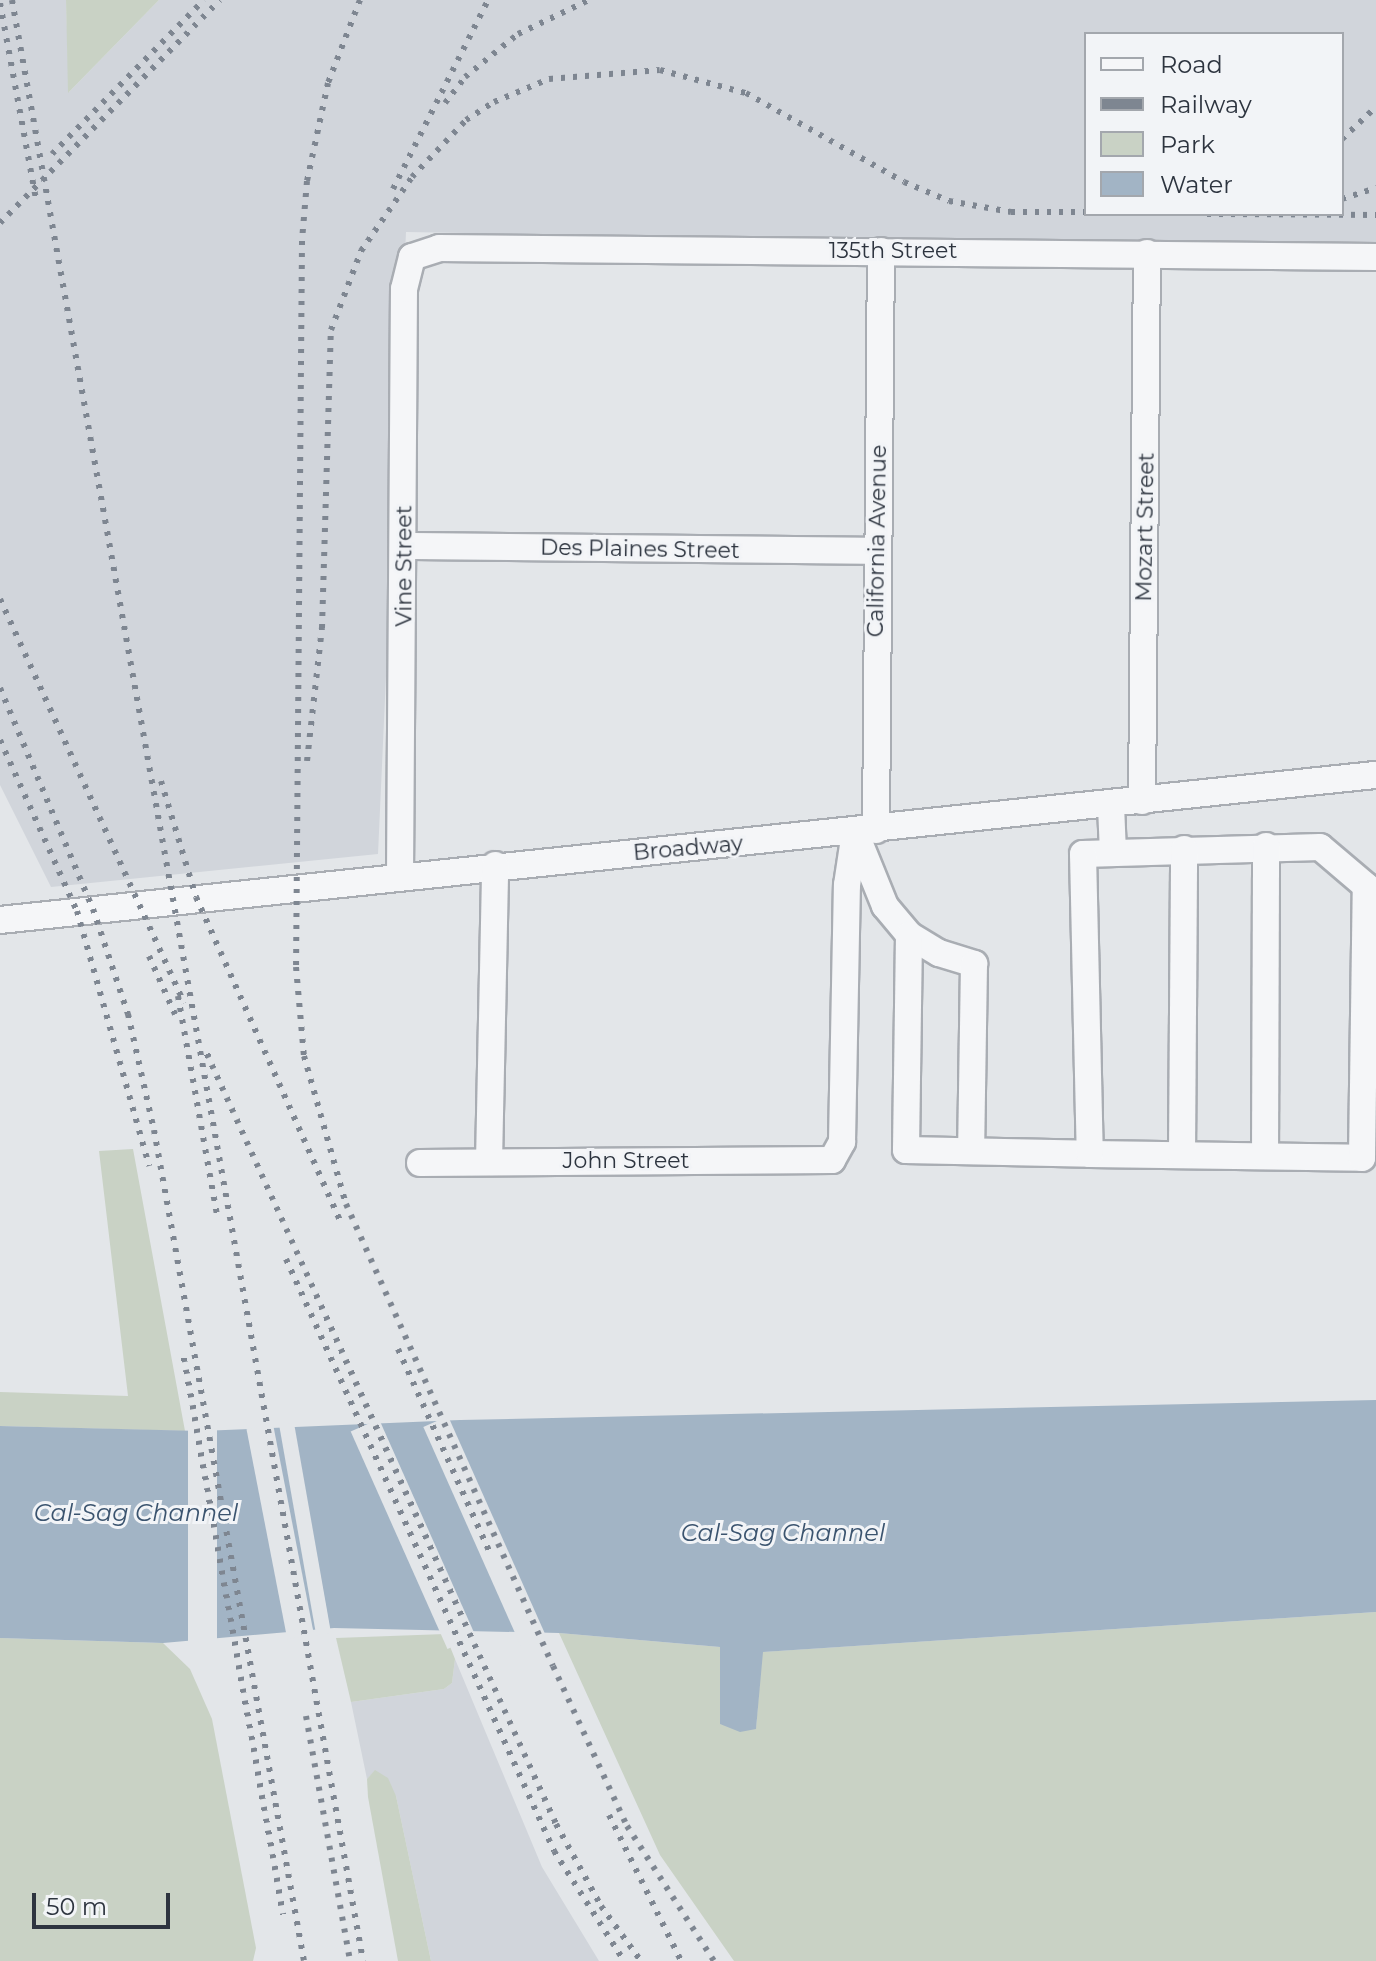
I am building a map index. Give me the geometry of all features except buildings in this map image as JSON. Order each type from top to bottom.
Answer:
[{"type":"street","name":"135th Street","points":[[412,257],[439,248],[1376,257]]},
{"type":"street","name":"California Avenue","points":[[832,1160],[842,1142],[847,885],[866,831],[876,551],[881,251]]},
{"type":"street","name":"Mozart Street","points":[[1142,801],[1147,253]]},
{"type":"street","name":"Vine Street","points":[[400,876],[404,289],[412,257]]},
{"type":"street","name":"Des Plaines Street","points":[[403,546],[876,551]]},
{"type":"street","name":"Broadway","points":[[0,920],[495,865],[866,831],[1376,775]]},
{"type":"street","points":[[1111,805],[1113,852]]},
{"type":"street","points":[[866,831],[885,906],[909,935],[939,953],[974,964],[971,1151]]},
{"type":"street","points":[[909,935],[906,1150],[1090,1154],[1362,1158],[1366,886],[1320,847],[1266,846],[1083,854],[1090,1154]]},
{"type":"street","points":[[1265,1156],[1266,846]]},
{"type":"street","points":[[1182,1155],[1184,849]]},
{"type":"street","points":[[489,1162],[495,865]]},
{"type":"street","name":"John Street","points":[[420,1163],[832,1160]]},
{"type":"shaded area","points":[[0,0],[66,0],[69,92],[159,0],[1376,0],[1376,248],[406,232],[378,854],[51,887],[0,785]]},
{"type":"shaded area","points":[[455,1659],[542,1867],[599,1961],[431,1961],[396,1796],[375,1771],[367,1779],[351,1702],[444,1689],[452,1683]]},
{"type":"green space","points":[[66,0],[159,0],[68,93]]},
{"type":"green space","points":[[133,1149],[185,1431],[0,1426],[0,1392],[128,1396],[99,1151]]},
{"type":"green space","points":[[1376,1612],[1376,1961],[734,1961],[660,1855],[559,1633],[720,1647],[720,1724],[756,1728],[762,1652]]},
{"type":"green space","points":[[445,1634],[455,1659],[452,1683],[444,1689],[351,1702],[336,1638]]},
{"type":"green space","points":[[0,1638],[163,1643],[190,1669],[212,1719],[256,1948],[253,1961],[0,1961]]},
{"type":"green space","points":[[375,1770],[388,1778],[396,1796],[431,1961],[398,1961],[368,1797],[367,1779]]},
{"type":"water","name":"Cal-Sag Channel","points":[[1376,1400],[1376,1612],[763,1652],[756,1729],[740,1732],[720,1724],[720,1647],[559,1633],[334,1628],[163,1643],[0,1638],[0,1426],[201,1431],[460,1420]]},
{"type":"pier","points":[[448,1416],[546,1637],[522,1648],[423,1427]]},
{"type":"pier","points":[[379,1419],[476,1636],[447,1649],[351,1432]]},
{"type":"pier","points":[[294,1423],[331,1633],[316,1635],[279,1426]]},
{"type":"pier","points":[[273,1424],[314,1634],[287,1639],[246,1429]]},
{"type":"pier","points":[[188,1427],[217,1427],[217,1642],[188,1642]]},
{"type":"railway","points":[[12,0],[363,1961]]},
{"type":"railway","points":[[52,154],[204,0]]},
{"type":"railway","points":[[0,223],[220,0]]},
{"type":"railway","points":[[360,0],[328,83],[307,181],[302,241],[296,967],[304,1056],[346,1204],[553,1666],[627,1826],[714,1961]]},
{"type":"railway","points":[[393,189],[488,0]]},
{"type":"railway","points":[[445,103],[465,77],[518,34],[589,0]]},
{"type":"railway","points":[[0,3],[36,200]]},
{"type":"railway","points":[[307,761],[322,628],[331,330],[361,251],[412,177],[466,120],[494,102],[549,79],[660,70],[746,93],[904,182],[949,201],[1011,212],[1084,212]]},
{"type":"railway","points":[[1344,137],[1376,107]]},
{"type":"railway","points":[[1344,198],[1376,188]]},
{"type":"railway","points":[[1344,215],[1376,215]]},
{"type":"railway","points":[[0,599],[184,1003]]},
{"type":"railway","points":[[0,688],[93,909],[128,1014],[154,1130],[304,1961]]},
{"type":"railway","points":[[0,740],[77,911],[149,1166]]},
{"type":"railway","points":[[161,781],[196,897],[342,1225]]},
{"type":"railway","points":[[149,956],[175,1014]]},
{"type":"railway","points":[[178,996],[217,1216]]},
{"type":"railway","points":[[207,1054],[556,1824],[601,1906],[641,1961]]},
{"type":"railway","points":[[286,1259],[554,1851],[624,1961]]},
{"type":"railway","points":[[398,1349],[490,1553]]},
{"type":"railway","points":[[184,1358],[283,1914]]},
{"type":"railway","points":[[306,1716],[350,1961]]},
{"type":"railway","points":[[609,1815],[681,1961]]}]
